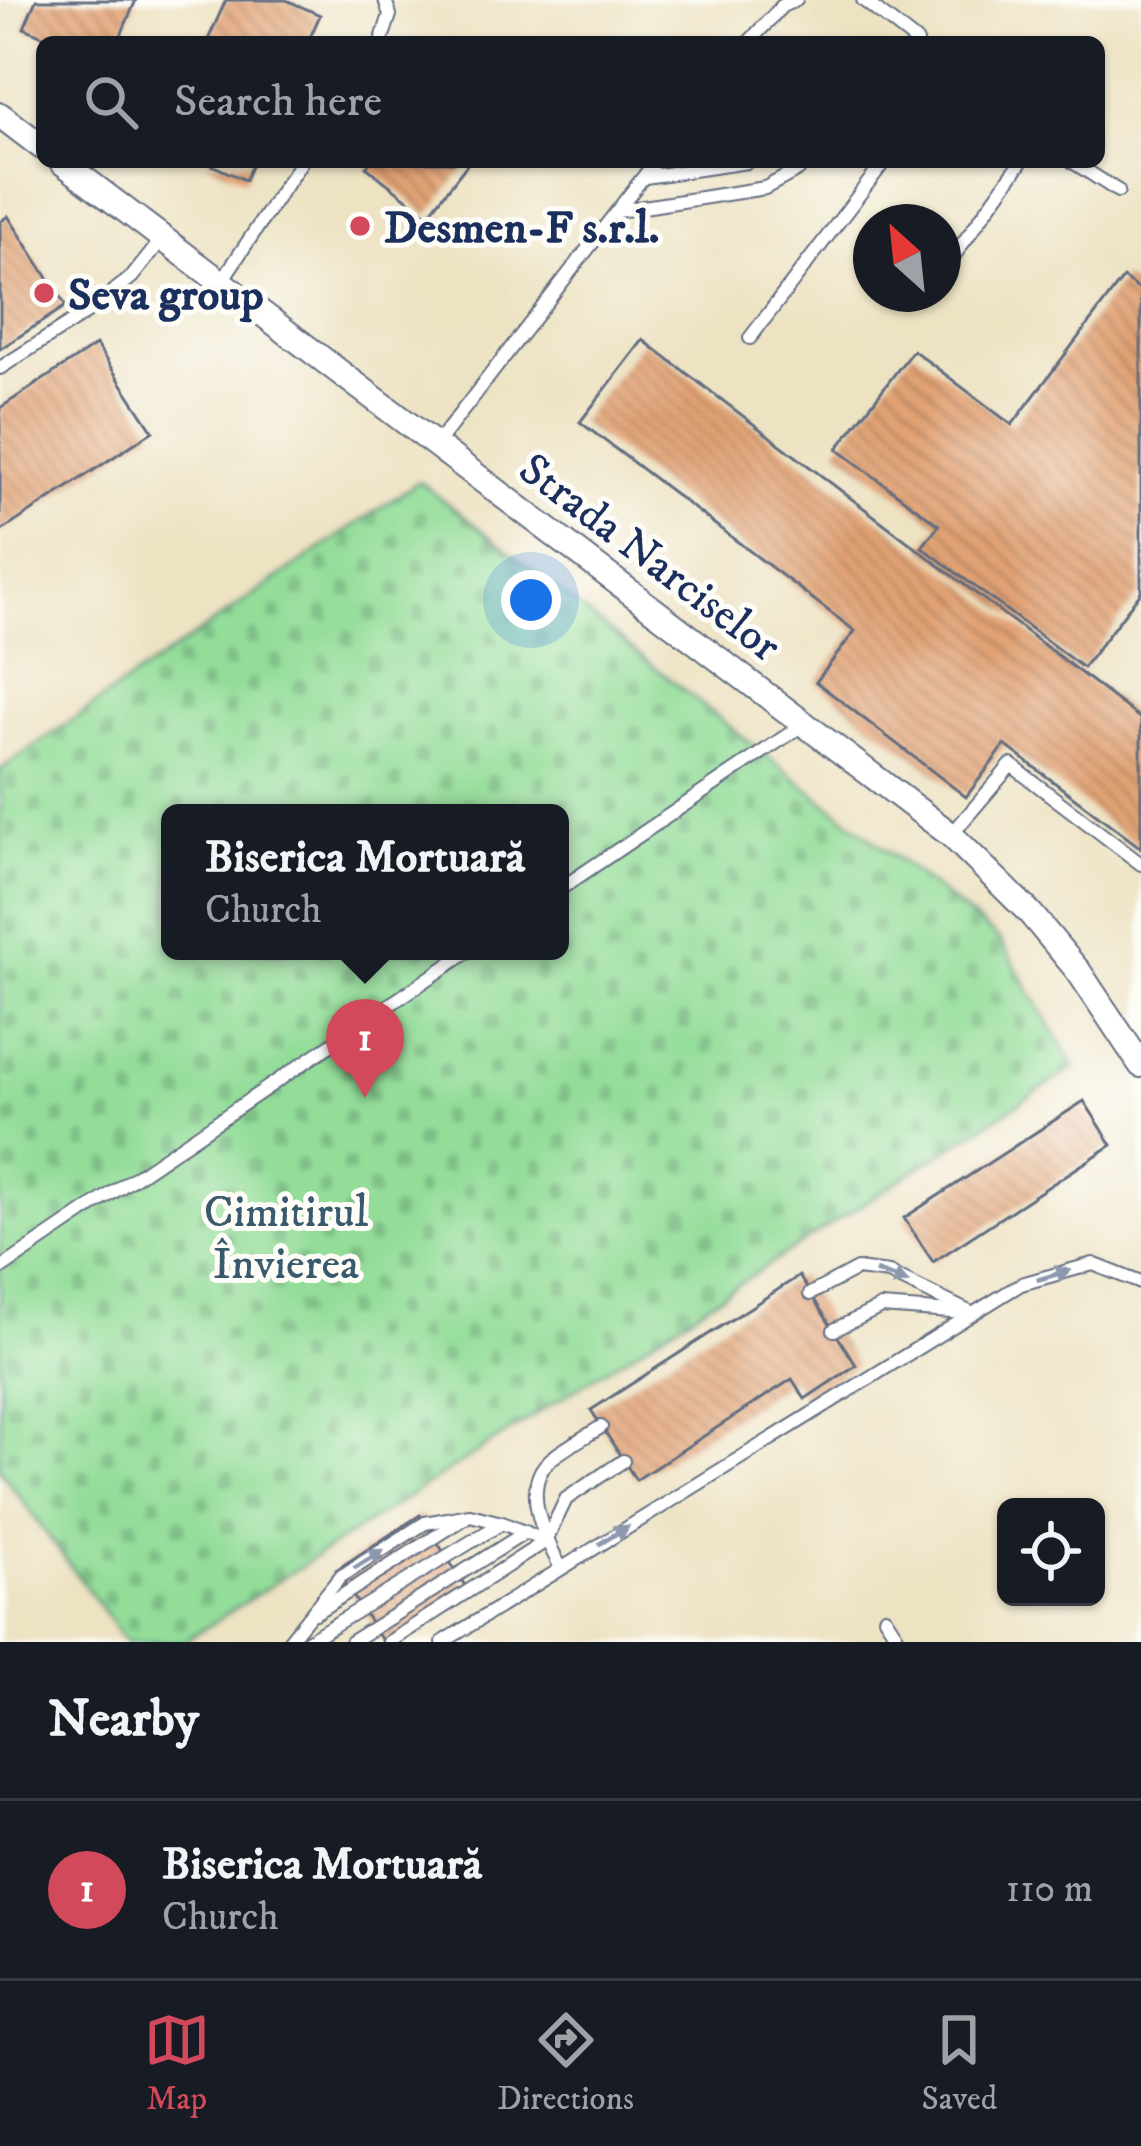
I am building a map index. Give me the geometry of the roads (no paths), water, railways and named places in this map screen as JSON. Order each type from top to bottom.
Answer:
[{"type":"street","points":[[0,115],[36,142]]},
{"type":"street","name":"Strada Narciselor","points":[[70,168],[950,835],[1079,972],[1141,1065]]},
{"type":"lane","points":[[383,36],[390,15],[385,0]]},
{"type":"lane","points":[[754,36],[782,6],[796,0]]},
{"type":"lane","points":[[862,0],[909,36]]},
{"type":"lane","points":[[889,36],[896,26]]},
{"type":"lane","points":[[221,282],[297,168]]},
{"type":"lane","points":[[436,445],[651,168]]},
{"type":"lane","points":[[644,177],[706,168]]},
{"type":"lane","points":[[617,212],[765,188],[800,168]]},
{"type":"lane","points":[[750,338],[879,168]]},
{"type":"lane","points":[[961,246],[1017,168]]},
{"type":"lane","points":[[1082,168],[1118,191]]},
{"type":"lane","points":[[0,368],[132,277],[163,238]]},
{"type":"lane","points":[[569,883],[803,724]]},
{"type":"lane","points":[[950,835],[1011,765],[1141,864]]},
{"type":"lane","points":[[0,1269],[456,960]]},
{"type":"lane","points":[[443,1642],[1022,1284],[1093,1264],[1141,1283]]},
{"type":"lane","points":[[810,1294],[857,1269],[889,1273],[973,1314]]},
{"type":"lane","points":[[834,1330],[880,1307],[973,1314]]},
{"type":"lane","points":[[561,1568],[546,1541],[535,1491],[547,1462],[602,1426]]},
{"type":"lane","points":[[389,1642],[546,1541],[566,1499],[623,1461]]},
{"type":"lane","points":[[288,1642],[340,1576],[425,1523],[470,1515],[546,1541]]},
{"type":"lane","points":[[306,1642],[502,1523]]},
{"type":"lane","points":[[351,1642],[526,1532]]},
{"type":"lane","points":[[885,1617],[901,1642]]},
{"type":"place","name":"Desmen-F s.r.l.","points":[[360,226]]},
{"type":"place","name":"Seva group","points":[[44,293]]},
{"type":"place","name":"Biserica Mortuară","points":[[365,1098]]},
{"type":"park label","name":"Cimitirul Învierea","points":[[286,1236]]}]
